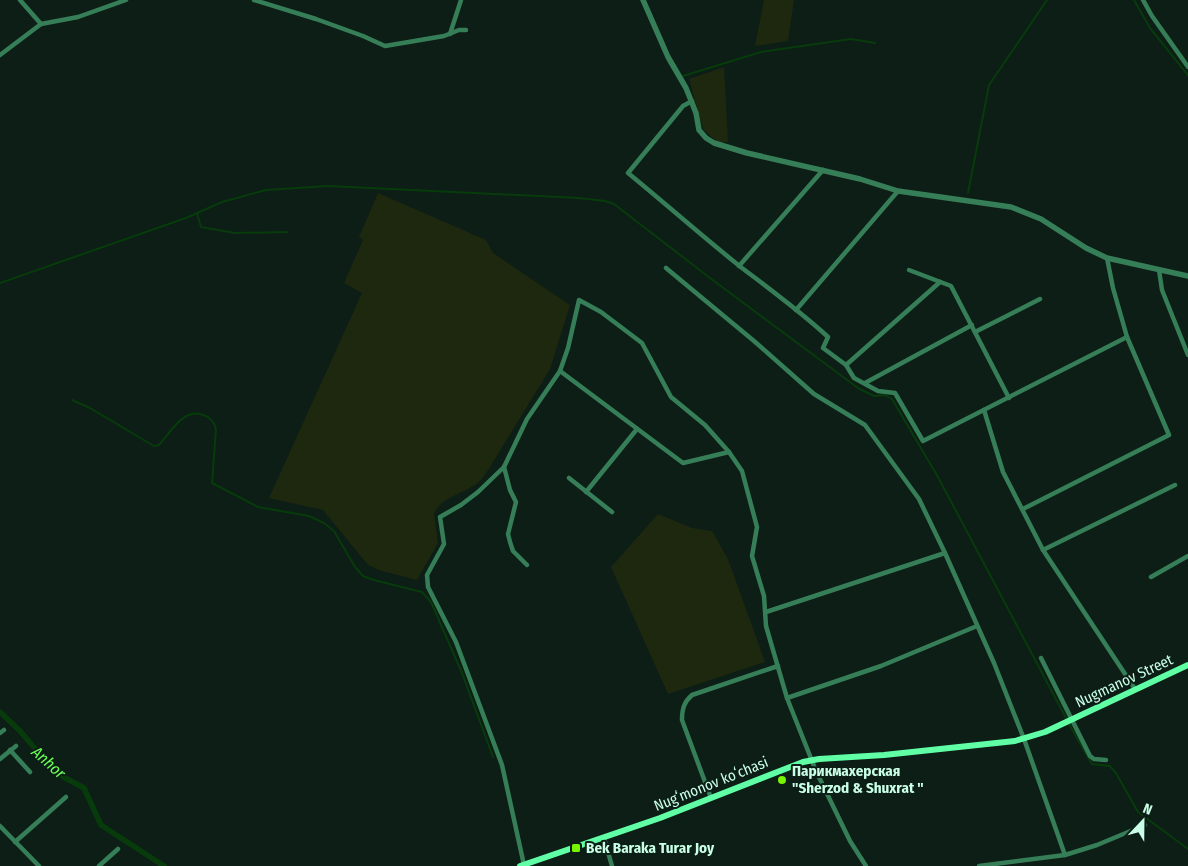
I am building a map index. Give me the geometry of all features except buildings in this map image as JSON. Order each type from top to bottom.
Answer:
[{"type":"main road","name":"Nugmanov Street","points":[[1062,724],[1188,665]]},
{"type":"main road","name":"Nugʻmonov koʻchasi","points":[[526,865],[604,838],[812,760],[884,755],[1024,739],[1062,724]]},
{"type":"street","points":[[20,0],[41,24]]},
{"type":"street","points":[[0,55],[41,24],[78,18],[126,0]]},
{"type":"street","points":[[254,0],[326,23],[385,46],[444,36],[459,30],[466,30]]},
{"type":"street","points":[[450,34],[461,0]]},
{"type":"street","points":[[643,0],[668,58],[692,101],[699,130],[714,143],[898,191],[1000,205],[1021,210],[1041,219],[1086,248],[1107,258],[1188,276]]},
{"type":"street","points":[[1143,0],[1188,67]]},
{"type":"street","points":[[692,101],[683,106],[628,173],[740,266],[796,310],[808,317],[828,336],[823,348],[846,365],[854,378],[878,391],[895,393],[923,441],[1127,337]]},
{"type":"street","points":[[740,266],[823,170]]},
{"type":"street","points":[[796,310],[898,191]]},
{"type":"street","points":[[1023,510],[1169,435],[1127,337],[1113,288],[1107,258]]},
{"type":"street","points":[[666,268],[754,340],[814,394],[865,425],[919,500],[994,663],[1024,739],[1065,855]]},
{"type":"street","points":[[909,270],[951,286],[1009,398]]},
{"type":"street","points":[[1159,270],[1162,290],[1188,355]]},
{"type":"street","points":[[846,365],[940,282]]},
{"type":"street","points":[[975,332],[1040,299]]},
{"type":"street","points":[[526,865],[502,765],[456,642],[430,594],[426,581],[444,544],[440,517],[461,505],[478,492],[504,467],[527,418],[560,371],[568,348],[579,300],[601,312],[642,343],[671,397],[705,425],[738,464],[745,478],[755,519],[756,528],[752,556],[764,596],[766,626],[788,698],[812,760],[850,841],[866,866]]},
{"type":"street","points":[[865,383],[972,325]]},
{"type":"street","points":[[560,371],[683,462],[729,452]]},
{"type":"street","points":[[984,410],[1003,472],[1043,550],[1135,689]]},
{"type":"street","points":[[586,492],[637,428]]},
{"type":"street","points":[[504,467],[510,490],[516,502],[508,534],[513,551],[527,565]]},
{"type":"street","points":[[569,478],[612,512]]},
{"type":"street","points":[[1043,550],[1175,485]]},
{"type":"street","points":[[766,612],[945,553]]},
{"type":"street","points":[[1151,577],[1188,556]]},
{"type":"street","points":[[788,698],[881,666],[977,626]]},
{"type":"street","points":[[1041,658],[1090,756],[1094,759],[1106,760]]},
{"type":"street","points":[[711,798],[682,720],[684,704],[692,695],[778,666]]},
{"type":"street","points":[[0,759],[16,746]]},
{"type":"street","points":[[10,750],[30,772]]},
{"type":"street","points":[[15,842],[66,797]]},
{"type":"street","points":[[979,866],[1065,855],[1097,845],[1146,824]]},
{"type":"street","points":[[0,826],[39,866]]},
{"type":"street","points":[[604,838],[612,866]]},
{"type":"street","points":[[99,866],[118,849]]},
{"type":"green space","points":[[764,0],[794,0],[788,41],[755,46]]},
{"type":"green space","points":[[724,67],[728,142],[717,142],[703,129],[689,79]]},
{"type":"green space","points":[[378,193],[486,240],[493,253],[570,305],[550,369],[490,467],[476,484],[442,503],[437,508],[434,514],[438,543],[417,580],[382,571],[368,565],[323,510],[269,498],[362,293],[344,283],[363,240],[359,237]]},
{"type":"green space","points":[[658,514],[692,528],[712,531],[728,559],[765,662],[668,694],[611,567]]},
{"type":"waterway","points":[[968,193],[989,85],[1047,0]]},
{"type":"waterway","points":[[1134,0],[1150,28],[1188,75]]},
{"type":"waterway","points":[[683,76],[761,52],[851,39],[875,43]]},
{"type":"waterway","points":[[0,283],[186,218],[222,202],[266,190],[328,186],[579,198],[614,204],[858,388],[874,396],[885,395],[892,399],[938,477],[1067,720]]},
{"type":"waterway","points":[[197,213],[201,227],[235,233],[288,232]]},
{"type":"waterway","points":[[72,400],[90,408],[154,446],[159,445],[178,422],[184,418],[196,414],[208,417],[216,429],[212,483],[258,507],[309,516],[324,523],[334,531],[355,567],[363,576],[422,592],[431,602],[462,673],[493,757]]},
{"type":"waterway","name":"Anhor","points":[[0,712],[20,731],[56,773],[84,788],[101,825],[164,866]]},
{"type":"waterway","points":[[1069,724],[1092,764],[1110,766],[1138,812],[1188,849]]},
{"type":"place","name":"Парикмахерская \"Sherzod & Shuxrat \"","points":[[782,780]]},
{"type":"place","name":"Bek Baraka Turar Joy","points":[[576,848]]}]
